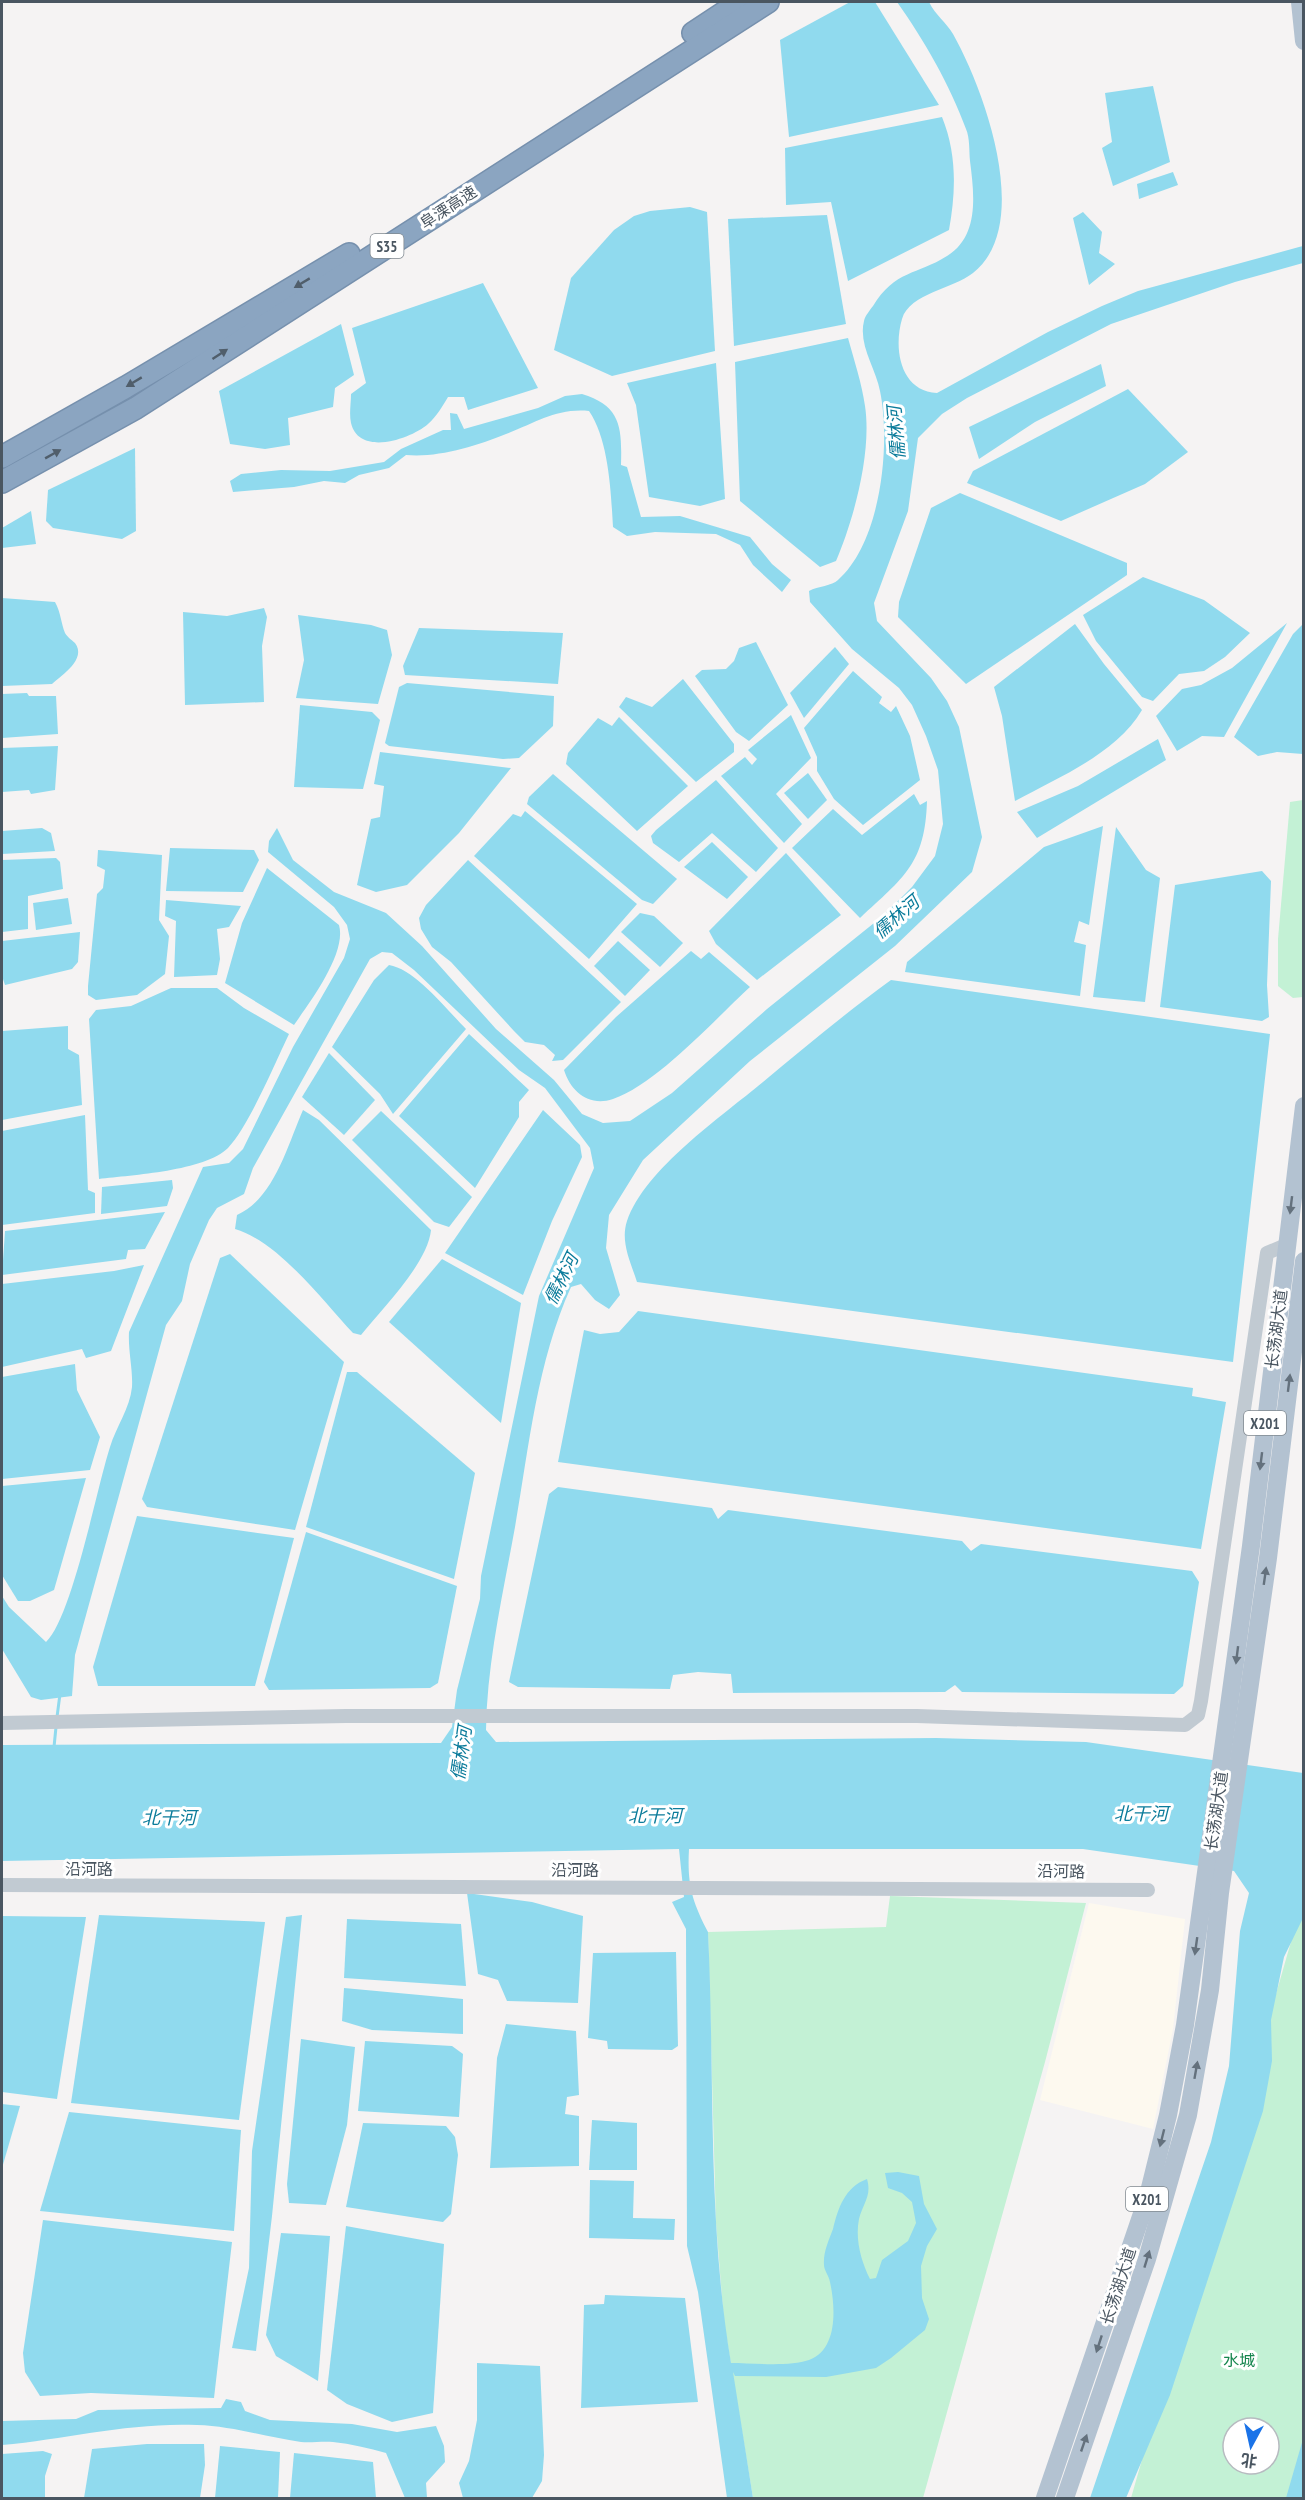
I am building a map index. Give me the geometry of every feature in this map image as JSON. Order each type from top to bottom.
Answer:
[{"type":"highway","name":"阜溧高速","points":[[2,457],[126,387],[439,201],[740,2]]},
{"type":"highway","name":"阜溧高速","points":[[2,482],[135,408],[768,2]]},
{"type":"main road","points":[[1300,2],[1304,41]]},
{"type":"main road","name":"长荡湖大道","points":[[1045,2499],[1148,2196],[1168,2115],[1212,1891],[1234,1739],[1286,1245],[1304,1106]]},
{"type":"main road","name":"长荡湖大道","points":[[1234,1739],[1268,1558],[1304,1261]]},
{"type":"main road","name":"长荡湖大道","points":[[1065,2499],[1147,2259],[1188,2115],[1210,1990],[1212,1891]]},
{"type":"street","points":[[2,1723],[346,1716],[917,1716],[1185,1725],[1198,1715],[1202,1701],[1267,1253],[1286,1245]]},
{"type":"street","name":"沿河路","points":[[2,1886],[1148,1890]]},
{"type":"shaded area","points":[[1089,1903],[1185,1919],[1173,2029],[1153,2129],[1040,2100]]},
{"type":"green space","points":[[1303,800],[1303,997],[1293,998],[1278,986],[1278,939],[1290,802]]},
{"type":"green space","points":[[890,1896],[1086,1903],[1045,2062],[923,2498],[753,2498],[724,2322],[716,2223],[708,1932],[886,1927]]},
{"type":"green space","name":"水城","points":[[1303,1900],[1303,2498],[1131,2498]]},
{"type":"water","points":[[850,2],[875,2],[939,105],[789,137],[780,40]]},
{"type":"water","points":[[897,2],[929,2],[953,34],[978,88],[989,121],[998,156],[1002,191],[1000,223],[991,251],[973,273],[965,279],[923,297],[907,310],[902,319],[899,331],[900,356],[908,377],[915,385],[925,391],[937,393],[1048,332],[1138,291],[1303,246],[1303,263],[1235,282],[1111,324],[967,398],[942,414],[918,438],[908,511],[874,603],[877,621],[931,678],[947,701],[959,727],[982,837],[972,872],[895,946],[750,1061],[643,1160],[609,1215],[606,1248],[620,1295],[609,1309],[595,1300],[581,1284],[571,1287],[550,1345],[536,1405],[496,1628],[489,1679],[486,1730],[496,1742],[936,1738],[1086,1742],[1303,1773],[1303,1918],[1284,1957],[1271,2020],[1272,2061],[1263,2111],[1170,2395],[1126,2498],[1090,2498],[1211,2142],[1229,2066],[1240,1931],[1249,1893],[1234,1871],[1083,1849],[689,1849],[692,1892],[708,1932],[715,2202],[723,2310],[731,2363],[801,2362],[819,2354],[826,2346],[833,2326],[833,2302],[830,2282],[824,2267],[825,2251],[840,2206],[848,2193],[859,2183],[867,2179],[868,2195],[859,2219],[858,2242],[870,2279],[876,2278],[882,2260],[908,2241],[916,2223],[912,2202],[902,2193],[888,2188],[885,2173],[898,2172],[919,2176],[924,2204],[937,2229],[927,2246],[921,2266],[922,2298],[929,2319],[925,2330],[891,2358],[876,2368],[826,2377],[735,2376],[733,2372],[753,2498],[727,2498],[698,2292],[687,2246],[686,1929],[672,1902],[684,1897],[679,1849],[2,1861],[2,1745],[441,1743],[452,1727],[457,1690],[480,1599],[481,1576],[539,1296],[594,1168],[590,1148],[545,1088],[519,1070],[414,970],[392,953],[382,952],[370,959],[253,1168],[244,1194],[217,1208],[209,1220],[190,1264],[182,1301],[166,1325],[75,1655],[72,1696],[41,1700],[31,1697],[2,1649],[2,1596],[9,1607],[46,1642],[56,1628],[83,1550],[110,1447],[131,1395],[129,1332],[203,1167],[229,1163],[243,1149],[293,1047],[344,958],[350,939],[347,925],[334,907],[268,852],[269,841],[277,828],[293,860],[334,892],[386,913],[422,946],[496,1029],[554,1080],[582,1114],[603,1123],[630,1121],[672,1093],[767,1009],[884,915],[912,887],[935,856],[943,824],[938,770],[912,705],[899,688],[852,649],[810,602],[809,591],[835,582],[853,563],[873,518],[879,492],[883,465],[883,413],[878,383],[863,339],[865,319],[881,294],[898,279],[936,262],[958,247],[970,226],[972,213],[973,187],[969,140],[960,112],[936,63]]},
{"type":"water","points":[[1153,86],[1170,162],[1113,186],[1102,148],[1112,142],[1105,93]]},
{"type":"water","points":[[942,117],[953,159],[954,173],[949,230],[848,281],[831,202],[786,205],[785,148]]},
{"type":"water","points":[[1173,172],[1178,185],[1139,199],[1137,184]]},
{"type":"water","points":[[690,207],[707,212],[715,351],[612,376],[554,350],[571,278],[614,230],[634,216],[650,211]]},
{"type":"water","points":[[1083,212],[1102,232],[1099,253],[1115,264],[1089,285],[1073,218]]},
{"type":"water","points":[[827,215],[846,324],[734,346],[728,219]]},
{"type":"water","points":[[483,283],[538,388],[468,410],[464,397],[448,397],[437,415],[420,430],[386,442],[364,440],[356,433],[350,420],[351,394],[366,383],[352,328]]},
{"type":"water","points":[[341,324],[354,375],[335,388],[333,407],[288,418],[290,445],[265,449],[230,444],[219,391]]},
{"type":"water","points":[[848,338],[865,406],[867,424],[864,464],[855,506],[836,561],[820,567],[740,501],[735,362]]},
{"type":"water","points":[[716,363],[725,499],[700,506],[649,497],[636,405],[627,383]]},
{"type":"water","points":[[1101,364],[1106,386],[1035,422],[979,459],[969,427]]},
{"type":"water","points":[[1128,389],[1188,452],[1145,484],[1061,521],[967,483],[973,471]]},
{"type":"water","points":[[582,394],[605,405],[616,420],[621,440],[621,465],[627,467],[641,517],[680,516],[750,537],[772,564],[791,580],[782,592],[753,565],[740,545],[716,534],[655,532],[627,536],[613,527],[605,451],[596,423],[589,411],[566,412],[546,417],[470,447],[431,455],[406,455],[389,468],[359,475],[345,483],[324,481],[294,487],[233,492],[230,481],[241,474],[281,470],[330,471],[384,462],[401,449],[443,430],[451,430],[450,413],[457,414],[464,429],[538,408],[565,396]]},
{"type":"water","points":[[135,448],[136,531],[122,539],[53,528],[46,521],[48,490]]},
{"type":"water","points":[[960,493],[1127,563],[1127,575],[966,684],[898,617],[899,602],[931,508]]},
{"type":"water","points":[[31,511],[36,544],[2,548],[2,528]]},
{"type":"water","points":[[1143,577],[1204,600],[1250,633],[1225,657],[1204,671],[1179,674],[1153,701],[1142,697],[1096,641],[1083,615]]},
{"type":"water","points":[[2,598],[55,602],[65,633],[75,643],[78,655],[72,666],[52,684],[2,686]]},
{"type":"water","points":[[264,608],[267,617],[262,646],[264,702],[185,705],[183,612],[227,616]]},
{"type":"water","points":[[298,615],[371,625],[387,630],[392,655],[378,704],[296,698],[304,660]]},
{"type":"water","points":[[1287,623],[1224,737],[1202,736],[1177,751],[1156,716],[1182,689],[1201,685],[1232,668]]},
{"type":"water","points":[[1075,624],[1142,710],[1131,726],[1102,752],[1015,801],[1002,716],[994,687]]},
{"type":"water","points":[[1303,624],[1303,754],[1277,752],[1258,756],[1234,737],[1293,634]]},
{"type":"water","points":[[419,628],[563,633],[558,684],[405,675],[403,666]]},
{"type":"water","points":[[756,642],[788,705],[749,741],[736,732],[695,676],[702,670],[726,669],[734,661],[739,648]]},
{"type":"water","points":[[835,647],[849,664],[804,718],[790,693]]},
{"type":"water","points":[[853,671],[882,697],[879,703],[891,712],[896,706],[910,736],[920,780],[863,825],[834,799],[817,771],[817,757],[804,728]]},
{"type":"water","points":[[683,679],[734,744],[734,752],[696,782],[619,707],[626,697],[652,707]]},
{"type":"water","points":[[407,683],[554,696],[553,726],[519,758],[503,759],[389,746],[385,743],[399,687]]},
{"type":"water","points":[[27,693],[29,696],[56,696],[58,734],[2,738],[2,694]]},
{"type":"water","points":[[300,705],[372,712],[380,720],[363,789],[294,787]]},
{"type":"water","points":[[791,715],[811,758],[776,794],[802,824],[784,843],[721,776],[745,757],[752,765],[757,759],[748,750]]},
{"type":"water","points":[[619,717],[688,786],[637,831],[566,764],[568,753],[598,718],[612,726]]},
{"type":"water","points":[[1158,739],[1166,760],[1037,838],[1017,812],[1078,786]]},
{"type":"water","points":[[58,746],[55,790],[31,794],[29,790],[2,792],[2,748]]},
{"type":"water","points":[[380,752],[511,768],[459,833],[407,885],[376,892],[357,885],[371,819],[380,817],[384,786],[374,784]]},
{"type":"water","points":[[808,773],[827,800],[808,819],[784,793]]},
{"type":"water","points":[[553,774],[677,879],[653,904],[642,900],[527,804],[529,797]]},
{"type":"water","points":[[716,780],[778,848],[756,872],[712,833],[679,862],[653,843],[651,836],[656,830]]},
{"type":"water","points":[[914,794],[920,805],[927,801],[922,840],[917,855],[900,880],[860,918],[792,848],[833,809],[862,835]]},
{"type":"water","points":[[525,811],[637,904],[589,959],[474,856],[513,814],[521,817]]},
{"type":"water","points":[[1103,826],[1089,925],[1079,921],[1074,942],[1086,945],[1080,996],[905,972],[907,962],[1044,847]]},
{"type":"water","points":[[1116,827],[1146,870],[1160,878],[1145,1002],[1093,997]]},
{"type":"water","points":[[42,828],[51,833],[55,851],[2,854],[2,831]]},
{"type":"water","points":[[712,842],[748,877],[727,899],[684,867]]},
{"type":"water","points":[[170,848],[254,850],[259,860],[243,892],[166,891]]},
{"type":"water","points":[[98,850],[162,855],[159,920],[169,936],[165,974],[137,995],[96,1000],[88,995],[97,894],[103,888],[105,870],[97,866]]},
{"type":"water","points":[[786,853],[841,915],[757,980],[716,944],[709,931]]},
{"type":"water","points":[[56,858],[60,862],[63,889],[28,896],[28,929],[2,932],[2,860]]},
{"type":"water","points":[[468,860],[621,1002],[563,1060],[552,1061],[555,1055],[544,1045],[525,1042],[451,962],[432,947],[421,929],[419,918],[426,905]]},
{"type":"water","points":[[267,868],[339,925],[338,949],[326,977],[294,1025],[225,983],[242,923]]},
{"type":"water","points":[[1262,871],[1271,881],[1267,985],[1269,1017],[1262,1021],[1160,1007],[1175,885]]},
{"type":"water","points":[[68,898],[72,924],[36,930],[33,903]]},
{"type":"water","points":[[166,900],[241,906],[229,927],[217,929],[220,959],[217,975],[174,977],[176,921],[165,916]]},
{"type":"water","points":[[640,913],[654,916],[683,943],[660,967],[621,932]]},
{"type":"water","points":[[80,932],[78,962],[72,969],[5,985],[2,976],[2,941]]},
{"type":"water","points":[[618,941],[650,970],[625,996],[594,966]]},
{"type":"water","points":[[691,951],[701,959],[709,952],[750,987],[685,1049],[648,1080],[613,1099],[596,1101],[582,1096],[571,1085],[564,1070],[616,1017]]},
{"type":"water","points":[[389,965],[399,968],[420,982],[466,1029],[393,1114],[380,1094],[332,1047],[374,980]]},
{"type":"water","points":[[891,980],[1270,1034],[1233,1362],[637,1282],[627,1252],[625,1229],[636,1202],[650,1182],[667,1163],[706,1128]]},
{"type":"water","points":[[171,988],[217,988],[244,1008],[289,1034],[253,1110],[228,1148],[217,1156],[186,1167],[99,1179],[89,1019],[96,1010],[131,1006]]},
{"type":"water","points":[[68,1026],[68,1049],[79,1055],[82,1105],[2,1120],[2,1031]]},
{"type":"water","points":[[469,1034],[529,1090],[519,1102],[519,1117],[475,1188],[399,1116]]},
{"type":"water","points":[[329,1053],[375,1100],[344,1135],[302,1097]]},
{"type":"water","points":[[303,1110],[319,1120],[431,1230],[422,1257],[413,1271],[361,1335],[353,1333],[299,1273],[268,1246],[235,1229],[237,1215],[261,1197],[270,1184]]},
{"type":"water","points":[[543,1110],[580,1145],[582,1157],[552,1221],[523,1295],[445,1253]]},
{"type":"water","points":[[381,1111],[472,1197],[449,1227],[434,1222],[352,1140]]},
{"type":"water","points":[[85,1115],[88,1190],[95,1193],[95,1213],[2,1225],[2,1131]]},
{"type":"water","points":[[172,1180],[173,1188],[167,1206],[101,1214],[102,1187]]},
{"type":"water","points":[[165,1212],[145,1249],[128,1250],[126,1259],[2,1275],[5,1231]]},
{"type":"water","points":[[230,1254],[344,1362],[295,1530],[147,1507],[142,1499],[220,1258]]},
{"type":"water","points":[[442,1259],[521,1303],[501,1423],[389,1322]]},
{"type":"water","points":[[144,1265],[111,1351],[86,1358],[82,1349],[2,1367],[2,1284],[114,1271]]},
{"type":"water","points":[[638,1311],[1193,1388],[1192,1396],[1226,1402],[1201,1549],[558,1462],[584,1330],[600,1334],[619,1332]]},
{"type":"water","points":[[75,1364],[77,1390],[100,1437],[90,1470],[2,1479],[2,1377]]},
{"type":"water","points":[[347,1372],[357,1372],[475,1473],[454,1579],[306,1527]]},
{"type":"water","points":[[86,1478],[54,1590],[30,1601],[18,1601],[2,1575],[2,1486]]},
{"type":"water","points":[[558,1487],[712,1508],[718,1519],[728,1510],[962,1541],[971,1551],[981,1544],[1192,1571],[1199,1582],[1183,1686],[1174,1694],[962,1692],[955,1685],[945,1692],[733,1693],[731,1674],[698,1672],[673,1675],[670,1689],[518,1687],[509,1682],[549,1494]]},
{"type":"water","points":[[137,1516],[294,1538],[255,1686],[98,1686],[93,1667]]},
{"type":"water","points":[[306,1532],[457,1586],[438,1683],[430,1688],[269,1690],[264,1682]]},
{"type":"water","points":[[467,1893],[532,1902],[583,1916],[578,2003],[507,2001],[498,1980],[478,1974]]},
{"type":"water","points":[[99,1915],[265,1922],[239,2120],[71,2103]]},
{"type":"water","points":[[302,1915],[256,2351],[232,2348],[249,2268],[252,2151],[286,1917]]},
{"type":"water","points":[[2,1916],[86,1917],[57,2099],[2,2092]]},
{"type":"water","points":[[347,1919],[461,1924],[466,1986],[344,1978]]},
{"type":"water","points":[[676,1952],[678,2046],[672,2050],[608,2049],[607,2041],[588,2038],[593,1953]]},
{"type":"water","points":[[344,1988],[463,1999],[463,2034],[372,2030],[342,2021]]},
{"type":"water","points":[[506,2024],[576,2031],[579,2095],[567,2097],[565,2114],[579,2116],[579,2166],[490,2168],[497,2058]]},
{"type":"water","points":[[301,2039],[355,2047],[347,2125],[326,2205],[289,2203],[287,2184]]},
{"type":"water","points":[[365,2041],[452,2046],[463,2054],[459,2117],[358,2111]]},
{"type":"water","points":[[2,2104],[20,2106],[2,2168]]},
{"type":"water","points":[[69,2112],[241,2130],[234,2231],[40,2211]]},
{"type":"water","points":[[592,2120],[637,2123],[637,2170],[589,2170]]},
{"type":"water","points":[[363,2123],[446,2126],[455,2137],[458,2155],[451,2214],[443,2222],[346,2207]]},
{"type":"water","points":[[590,2180],[634,2181],[633,2218],[675,2219],[674,2240],[589,2238]]},
{"type":"water","points":[[43,2220],[232,2242],[214,2398],[91,2393],[40,2396],[25,2372],[23,2353]]},
{"type":"water","points":[[346,2226],[444,2244],[433,2413],[392,2422],[347,2404],[327,2390]]},
{"type":"water","points":[[281,2233],[330,2236],[318,2381],[276,2356],[266,2335]]},
{"type":"water","points":[[605,2295],[685,2298],[698,2402],[581,2408],[584,2305],[604,2304]]},
{"type":"water","points":[[477,2363],[540,2366],[544,2455],[542,2481],[532,2498],[463,2498],[459,2483],[469,2461],[477,2420]]},
{"type":"water","points":[[226,2399],[241,2402],[245,2411],[270,2420],[352,2424],[397,2432],[436,2426],[444,2446],[445,2462],[426,2483],[427,2498],[405,2498],[386,2453],[346,2444],[301,2442],[223,2427],[172,2425],[123,2428],[2,2445],[2,2421],[76,2419],[98,2410],[221,2408]]},
{"type":"water","points":[[1303,2439],[1303,2498],[1286,2498]]},
{"type":"water","points":[[147,2444],[204,2444],[205,2465],[200,2498],[84,2498],[92,2449]]},
{"type":"water","points":[[220,2446],[280,2452],[278,2498],[215,2498]]},
{"type":"water","points":[[43,2451],[52,2454],[45,2476],[45,2498],[2,2498],[2,2454]]},
{"type":"water","points":[[294,2453],[373,2462],[376,2498],[290,2498]]},
{"type":"waterway","points":[[57,1717],[60,1694]]},
{"type":"waterway","points":[[54,1747],[56,1727]]},
{"type":"water label","name":"儒林河","points":[[896,433]]},
{"type":"water label","name":"儒林河","points":[[896,917]]},
{"type":"water label","name":"儒林河","points":[[561,1279]]},
{"type":"water label","name":"儒林河","points":[[461,1753]]},
{"type":"water label","name":"北干河","points":[[1141,1813]]},
{"type":"water label","name":"北干河","points":[[655,1815]]},
{"type":"water label","name":"北干河","points":[[169,1817]]}]
